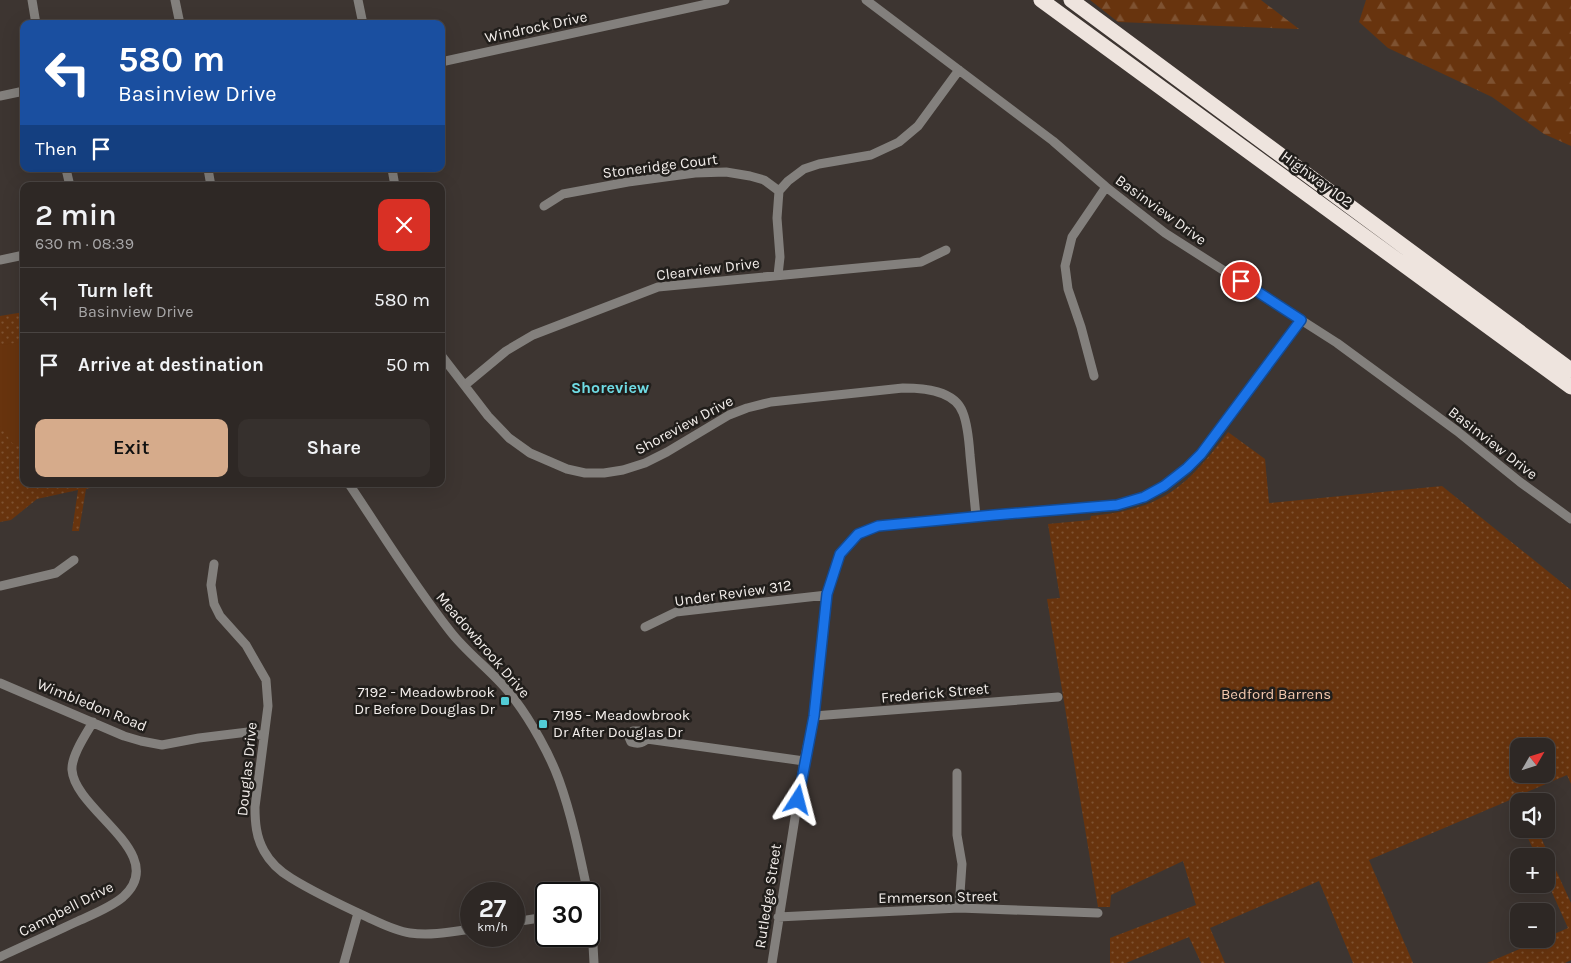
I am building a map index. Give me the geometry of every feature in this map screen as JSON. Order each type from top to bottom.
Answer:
[{"type":"highway","name":"Highway 102","points":[[1041,0],[1571,387]]},
{"type":"highway","name":"Highway 102","points":[[1071,0],[1571,370]]},
{"type":"street","points":[[32,0],[35,20]]},
{"type":"street","points":[[175,0],[179,20]]},
{"type":"street","points":[[358,0],[362,20]]},
{"type":"street","name":"Windrock Drive","points":[[445,61],[725,0]]},
{"type":"street","name":"Basinview Drive","points":[[866,0],[1053,141],[1106,188],[1165,233],[1337,343],[1457,431],[1520,482],[1571,519]]},
{"type":"street","points":[[778,275],[780,257],[777,218],[779,191],[788,181],[804,169],[819,164],[870,155],[899,142],[918,126],[960,70]]},
{"type":"street","points":[[0,96],[20,92]]},
{"type":"street","name":"Stoneridge Court","points":[[544,206],[563,194],[628,182],[695,173],[726,172],[750,176],[764,180],[779,191]]},
{"type":"street","points":[[1094,376],[1081,327],[1068,289],[1065,266],[1072,238],[1106,188]]},
{"type":"street","name":"Clearview Drive","points":[[465,385],[506,351],[533,336],[658,287],[921,262],[946,250]]},
{"type":"street","points":[[0,260],[20,256]]},
{"type":"street","name":"Rutledge Street","points":[[772,963],[804,761],[814,716],[827,594],[840,554],[858,534],[878,526],[1117,505],[1144,497],[1164,486],[1201,454],[1301,320]]},
{"type":"street","name":"Shoreview Drive","points":[[445,360],[488,416],[509,438],[530,454],[567,469],[586,473],[614,472],[645,463],[667,452],[729,414],[771,402],[903,388],[920,388],[938,392],[951,398],[963,411],[968,428],[976,516]]},
{"type":"street","name":"Meadowbrook Drive","points":[[351,487],[427,601],[451,633],[516,700],[542,744],[559,778],[585,882]]},
{"type":"street","points":[[0,586],[56,573],[74,560]]},
{"type":"street","name":"Douglas Drive","points":[[214,564],[211,585],[214,604],[220,616],[246,645],[266,680],[268,706],[254,807],[258,837],[264,852],[274,864],[290,877],[358,913],[409,933],[431,934],[460,930]]},
{"type":"street","name":"Under Review 312","points":[[645,627],[676,612],[827,594]]},
{"type":"street","name":"Wimbledon Road","points":[[0,683],[124,736],[141,741],[162,745],[248,732],[264,736]]},
{"type":"street","name":"Frederick Street","points":[[814,716],[1058,697]]},
{"type":"street","name":"Campbell Drive","points":[[0,957],[91,915],[121,899],[132,888],[136,872],[130,851],[111,826],[85,798],[75,782],[72,769],[77,750],[93,722]]},
{"type":"street","points":[[647,739],[804,761]]},
{"type":"street","points":[[957,773],[957,835],[962,864],[959,908]]},
{"type":"street","name":"Emmerson Street","points":[[778,917],[959,908],[1098,913]]},
{"type":"street","points":[[344,963],[358,913]]},
{"type":"street","points":[[593,947],[594,963]]},
{"type":"green space","points":[[1090,0],[1261,0],[1299,29],[1118,22]]},
{"type":"green space","points":[[1366,0],[1571,0],[1571,146],[1544,134],[1492,97],[1388,48],[1359,22]]},
{"type":"green space","points":[[20,313],[20,487],[95,487],[86,489],[79,531],[72,531],[78,490],[37,499],[11,520],[0,522],[0,316]]},
{"type":"green space","points":[[20,342],[20,438],[13,444],[0,426],[0,345]]},
{"type":"green space","name":"Bedford Barrens","points":[[1228,432],[1265,459],[1269,503],[1442,486],[1571,590],[1571,784],[1567,775],[1555,780],[1555,738],[1510,738],[1510,783],[1548,783],[1524,793],[1510,793],[1510,800],[1369,860],[1413,963],[1353,963],[1319,881],[1210,928],[1225,963],[1201,963],[1189,937],[1126,963],[1110,963],[1110,938],[1196,905],[1183,861],[1111,895],[1110,907],[1098,907],[1047,599],[1060,598],[1048,524],[1090,520],[1091,516],[1136,508],[1170,492],[1199,468]]},
{"type":"green space","points":[[1528,838],[1541,838],[1546,848],[1532,848]]},
{"type":"green space","points":[[1555,868],[1571,903],[1571,960],[1565,963],[1487,963],[1522,948],[1555,948],[1555,934],[1568,928],[1552,893],[1555,893]]},
{"type":"place","name":"7192 - Meadowbrook Dr Before Douglas Dr","points":[[505,701]]},
{"type":"place","name":"7195 - Meadowbrook Dr After Douglas Dr","points":[[543,724]]},
{"type":"district","name":"Shoreview","points":[[610,387]]},
{"type":"route","points":[[798,800],[814,716],[827,594],[840,554],[858,534],[878,526],[1117,505],[1144,497],[1164,486],[1201,454],[1301,320],[1241,281]]}]
